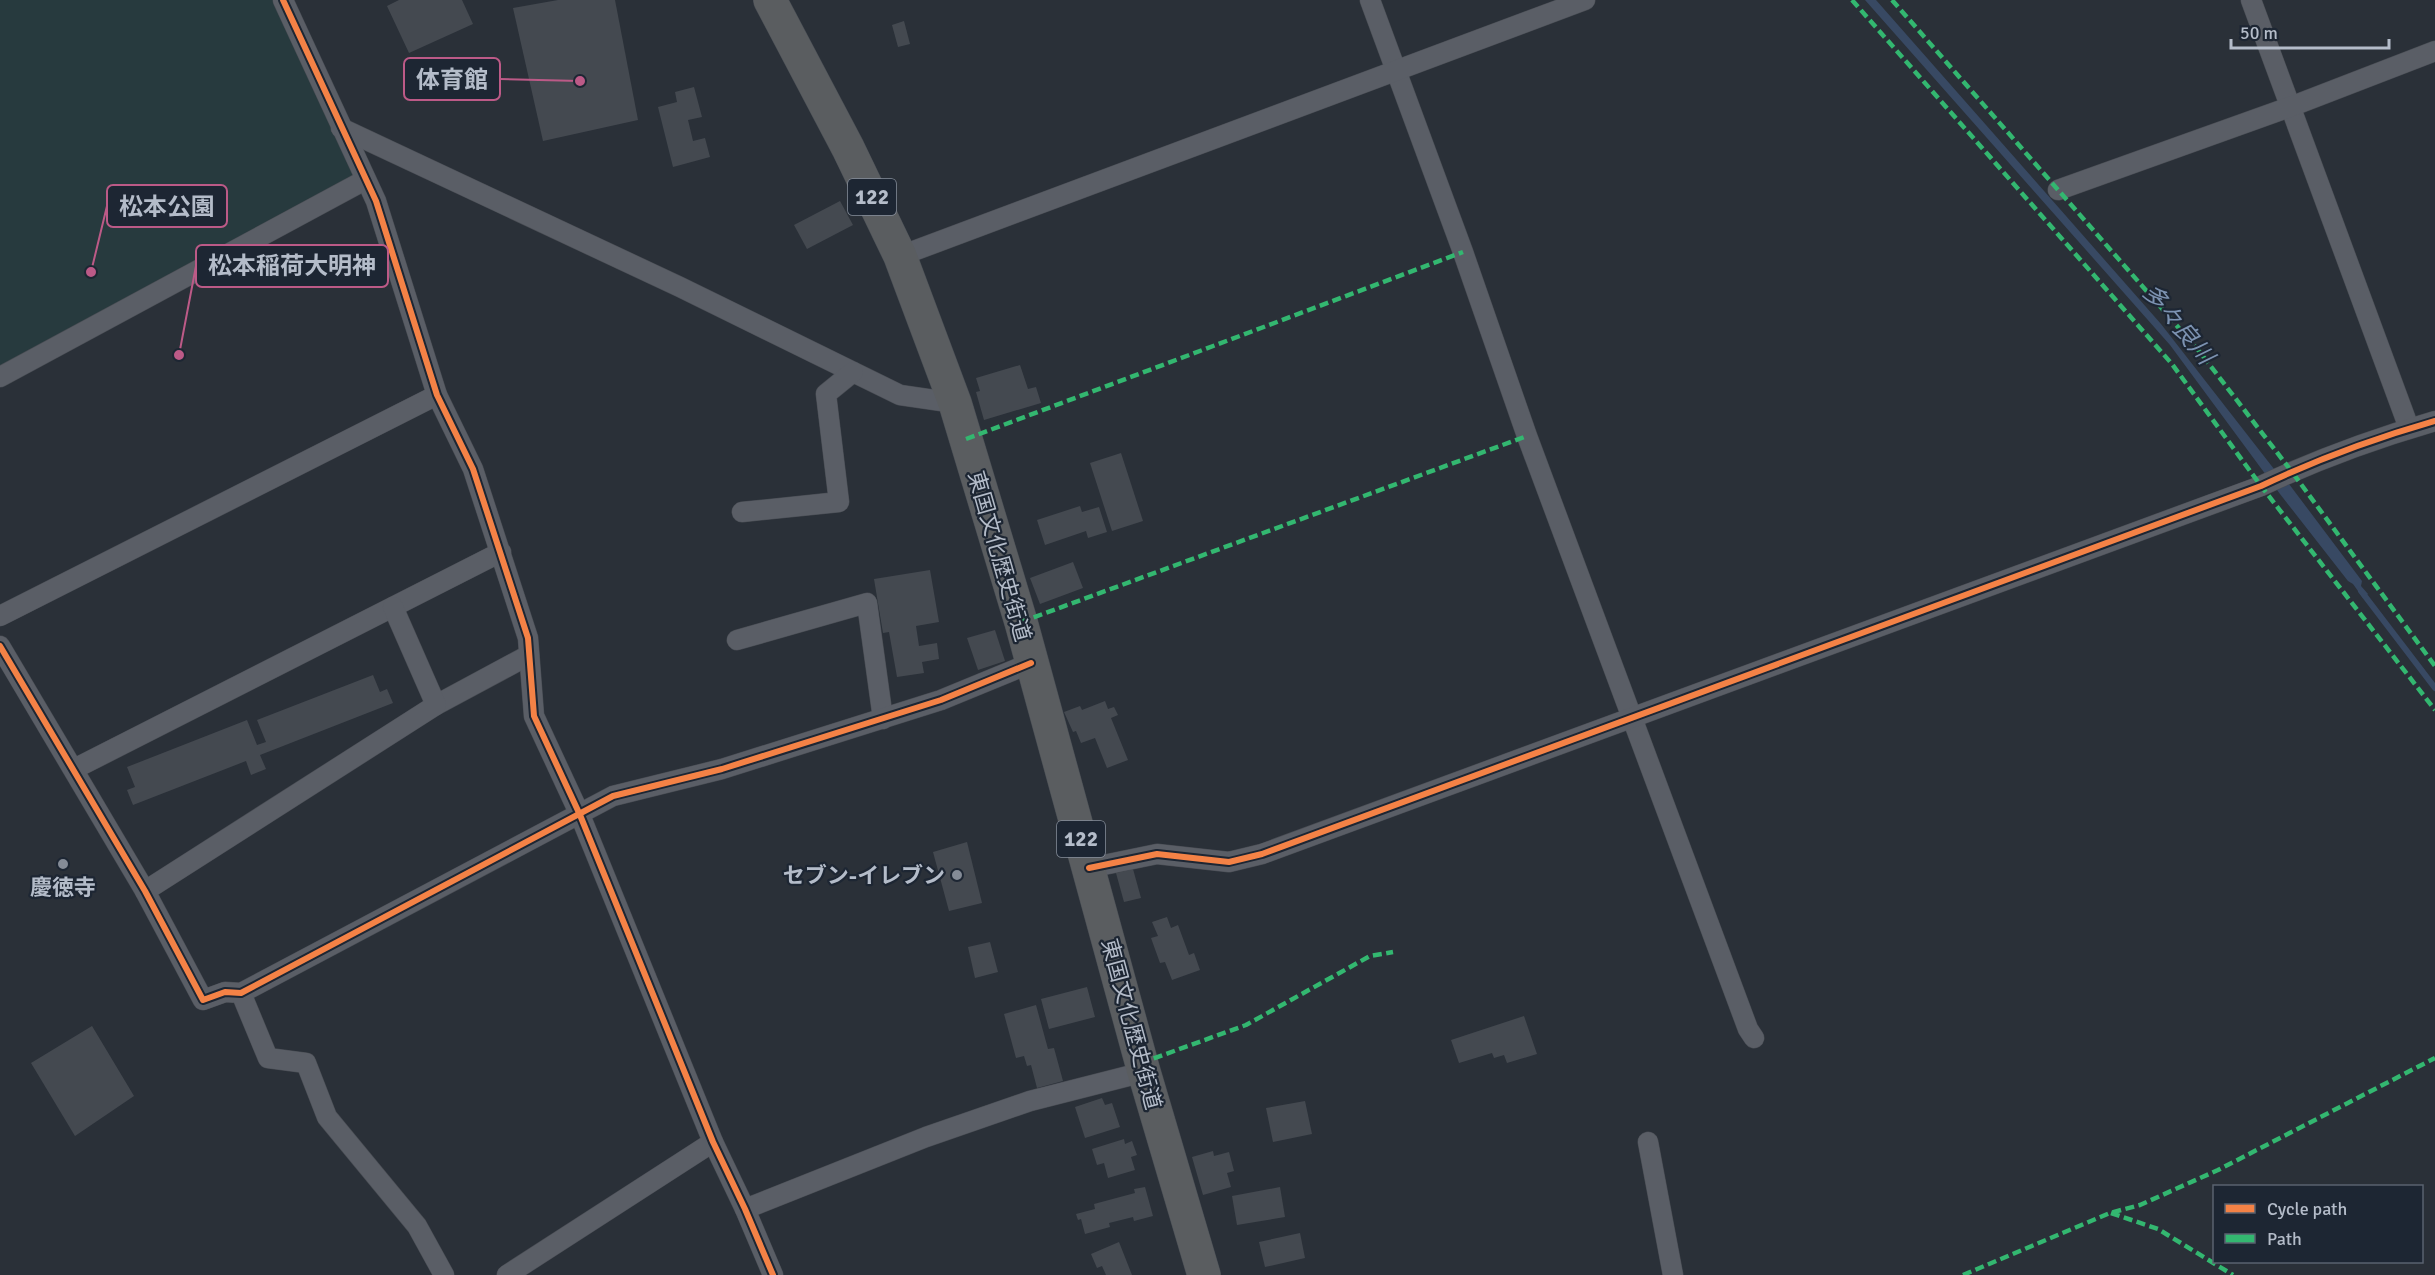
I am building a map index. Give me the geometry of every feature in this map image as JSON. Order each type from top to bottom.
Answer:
[{"type":"highway","name":"東国文化歴史街道","points":[[770,0],[848,148],[900,256],[955,403],[1021,622],[1144,1072],[1204,1275]]},
{"type":"street","points":[[283,0],[376,201],[437,395],[473,469],[528,638],[534,716],[580,814],[713,1142],[773,1275]]},
{"type":"street","points":[[1370,0],[1463,252],[1527,436],[1748,1029],[1754,1038]]},
{"type":"street","points":[[900,256],[1585,0]]},
{"type":"street","points":[[2251,0],[2409,428]]},
{"type":"street","points":[[2058,190],[2290,107],[2435,51]]},
{"type":"street","points":[[341,128],[680,287],[900,395],[955,403]]},
{"type":"street","points":[[0,377],[365,180]]},
{"type":"street","points":[[742,512],[839,502],[826,394],[853,372]]},
{"type":"street","points":[[0,616],[437,395]]},
{"type":"street","points":[[1089,868],[1157,854],[1229,862],[1262,854],[2261,486],[2409,428],[2435,421]]},
{"type":"street","points":[[74,769],[501,552]]},
{"type":"street","points":[[737,640],[867,603],[883,719]]},
{"type":"street","points":[[393,607],[436,705]]},
{"type":"street","points":[[0,646],[145,891],[203,1000],[225,992],[241,993],[612,796],[722,769],[883,719],[941,700],[1031,663]]},
{"type":"street","points":[[145,891],[436,705],[529,655]]},
{"type":"street","points":[[241,993],[268,1058],[306,1063],[327,1116],[417,1226],[444,1275]]},
{"type":"street","points":[[745,1209],[926,1137],[1030,1101],[1144,1072]]},
{"type":"street","points":[[507,1275],[713,1142]]},
{"type":"street","points":[[1648,1142],[1673,1275]]},
{"type":"green space","points":[[0,0],[283,0],[363,174],[0,371]]},
{"type":"water","points":[[1865,0],[1876,0],[2161,324],[2274,469],[2286,480],[2362,581],[2361,586],[2368,594],[2363,598],[2348,581],[2280,494],[2170,345]]},
{"type":"building","points":[[399,0],[462,0],[473,24],[409,53],[387,6]]},
{"type":"building","points":[[558,0],[615,0],[638,120],[543,141],[513,8]]},
{"type":"building","points":[[904,21],[910,44],[898,47],[892,25]]},
{"type":"building","points":[[694,87],[702,117],[688,120],[693,141],[705,138],[710,157],[673,167],[658,107],[677,102],[675,92]]},
{"type":"building","points":[[840,201],[853,225],[807,249],[794,225]]},
{"type":"building","points":[[1020,365],[1028,389],[1036,387],[1041,403],[984,420],[976,392],[980,391],[976,378]]},
{"type":"building","points":[[1121,453],[1143,521],[1112,531],[1090,463]]},
{"type":"building","points":[[1080,506],[1082,512],[1099,507],[1107,532],[1088,538],[1086,531],[1045,545],[1037,520]]},
{"type":"building","points":[[1073,562],[1083,588],[1040,604],[1030,578]]},
{"type":"building","points":[[930,570],[939,622],[916,626],[919,646],[937,643],[939,659],[922,662],[924,673],[897,677],[889,632],[883,633],[874,579]]},
{"type":"building","points":[[995,630],[1005,661],[978,670],[967,638]]},
{"type":"building","points":[[373,675],[380,692],[387,689],[393,703],[260,755],[266,769],[251,775],[246,761],[133,805],[127,790],[135,787],[127,767],[247,720],[257,745],[266,742],[257,720]]},
{"type":"building","points":[[1105,701],[1108,709],[1114,707],[1118,715],[1111,718],[1128,760],[1107,768],[1095,738],[1081,743],[1064,712],[1080,706],[1082,710]]},
{"type":"building","points":[[967,842],[982,903],[949,911],[933,852]]},
{"type":"building","points":[[1133,869],[1141,898],[1124,902],[1116,873]]},
{"type":"building","points":[[1167,917],[1171,928],[1178,925],[1189,955],[1194,953],[1200,970],[1172,980],[1165,962],[1160,963],[1151,938],[1158,936],[1152,922]]},
{"type":"building","points":[[990,942],[998,972],[975,978],[968,947]]},
{"type":"building","points":[[1087,987],[1095,1017],[1049,1029],[1041,999]]},
{"type":"building","points":[[1036,1005],[1048,1049],[1054,1048],[1063,1081],[1037,1088],[1031,1065],[1027,1066],[1024,1056],[1016,1058],[1004,1014]]},
{"type":"building","points":[[1524,1016],[1537,1054],[1507,1063],[1504,1055],[1494,1058],[1492,1053],[1459,1063],[1451,1040]]},
{"type":"building","points":[[92,1026],[134,1096],[75,1136],[31,1063]]},
{"type":"building","points":[[1102,1098],[1105,1105],[1112,1103],[1120,1127],[1085,1138],[1075,1107]]},
{"type":"building","points":[[1305,1101],[1312,1134],[1273,1142],[1266,1108]]},
{"type":"building","points":[[1124,1139],[1125,1144],[1132,1141],[1137,1155],[1131,1157],[1135,1170],[1108,1178],[1104,1163],[1097,1165],[1092,1149]]},
{"type":"building","points":[[1213,1151],[1214,1156],[1229,1152],[1234,1171],[1227,1173],[1231,1187],[1203,1195],[1192,1157]]},
{"type":"building","points":[[1145,1187],[1153,1216],[1134,1221],[1133,1217],[1109,1223],[1110,1227],[1085,1234],[1081,1219],[1078,1220],[1076,1214],[1095,1209],[1094,1204],[1135,1193],[1134,1189]]},
{"type":"building","points":[[1280,1187],[1285,1217],[1237,1225],[1232,1196]]},
{"type":"building","points":[[1300,1233],[1305,1258],[1265,1267],[1259,1242]]},
{"type":"building","points":[[1119,1242],[1132,1275],[1106,1275],[1102,1266],[1097,1268],[1091,1254]]},
{"type":"waterway","name":"多々良川","points":[[2361,591],[2435,688]]},
{"type":"marked path","points":[[1852,0],[2172,364],[2261,486],[2435,710]]},
{"type":"marked path","points":[[1892,0],[2199,351],[2292,472],[2435,666]]},
{"type":"marked path","points":[[966,439],[1463,252]]},
{"type":"marked path","points":[[1021,622],[1527,436]]},
{"type":"marked path","points":[[1141,1063],[1246,1025],[1370,956],[1393,952]]},
{"type":"marked path","points":[[1963,1275],[2110,1213],[2140,1205],[2218,1170],[2435,1058]]},
{"type":"marked path","points":[[2111,1213],[2158,1229],[2213,1263]]},
{"type":"marked path","points":[[2213,1263],[2233,1275]]},
{"type":"cycle path","points":[[283,0],[376,201],[437,395],[473,469],[528,638],[534,716],[580,815],[713,1142],[773,1275]]},
{"type":"cycle path","points":[[1089,868],[1157,854],[1229,862],[1262,854],[2261,486],[2346,450],[2435,421]]},
{"type":"cycle path","points":[[0,646],[145,891],[203,1000],[225,992],[241,993],[613,796],[722,769],[941,700],[1031,663]]},
{"type":"place","name":"体育館","points":[[580,81]]},
{"type":"place","name":"松本公園","points":[[91,272]]},
{"type":"place","name":"松本稲荷大明神","points":[[179,355]]},
{"type":"place","name":"慶徳寺","points":[[63,864]]},
{"type":"place","name":"セブン-イレブン","points":[[957,875]]}]
